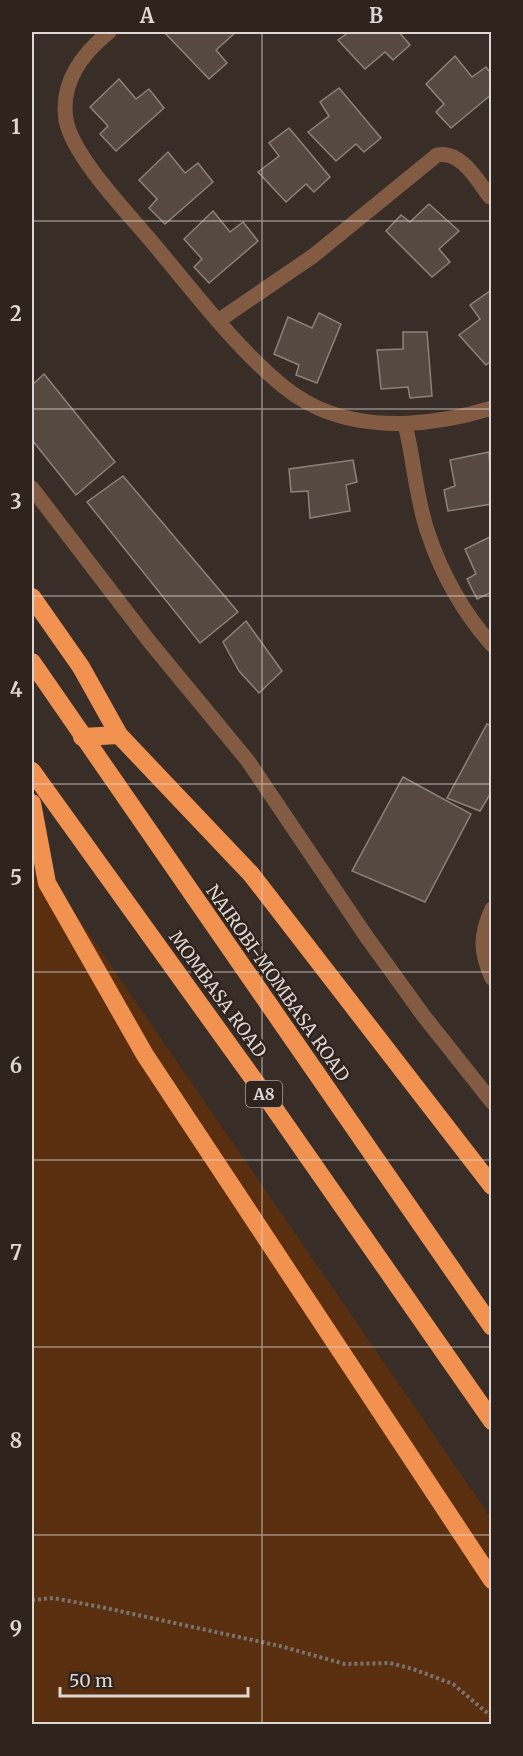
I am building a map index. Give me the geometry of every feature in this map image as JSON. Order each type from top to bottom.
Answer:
[{"type":"highway","points":[[32,597],[81,667],[118,735],[251,874],[492,1186]]},
{"type":"highway","name":"NAIROBI-MOMBASA ROAD","points":[[32,662],[492,1327]]},
{"type":"highway","points":[[82,737],[118,735]]},
{"type":"highway","name":"MOMBASA ROAD","points":[[32,771],[267,1098],[492,1421]]},
{"type":"highway","points":[[32,803],[47,883],[145,1055],[492,1580]]},
{"type":"street","points":[[109,32],[79,60],[72,77],[66,109],[71,135],[98,177],[218,321],[282,385],[319,408],[367,422],[405,424],[492,408]]},
{"type":"street","points":[[218,321],[313,256],[437,154],[446,153],[460,160],[490,197]]},
{"type":"street","points":[[405,424],[427,532],[456,594],[479,631],[492,645]]},
{"type":"street","points":[[32,488],[149,641],[248,761],[372,944],[492,1102]]},
{"type":"street","points":[[492,909],[482,934],[481,947],[492,978]]},
{"type":"path","points":[[32,1600],[52,1598],[101,1607],[280,1646],[345,1664],[390,1663],[453,1684],[492,1717]]},
{"type":"shaded area","points":[[32,851],[491,1518],[491,1724],[32,1724]]},
{"type":"building","points":[[164,32],[236,32],[216,50],[227,63],[209,79]]},
{"type":"building","points":[[349,32],[399,32],[410,45],[393,60],[385,52],[365,69],[338,40]]},
{"type":"building","points":[[455,56],[472,77],[486,67],[492,75],[492,94],[451,128],[436,112],[444,104],[426,84]]},
{"type":"building","points":[[119,79],[136,99],[149,89],[164,108],[116,151],[100,134],[108,126],[90,107]]},
{"type":"building","points":[[339,88],[381,138],[364,152],[356,144],[336,161],[308,132],[329,116],[320,102]]},
{"type":"building","points":[[289,128],[330,177],[314,192],[306,184],[286,202],[258,172],[279,156],[269,143]]},
{"type":"building","points":[[168,152],[185,173],[198,163],[213,182],[165,224],[149,208],[157,199],[139,180]]},
{"type":"building","points":[[429,204],[459,231],[439,249],[450,262],[432,277],[386,231],[401,215],[410,222]]},
{"type":"building","points":[[213,211],[230,232],[243,222],[258,241],[209,283],[194,267],[202,259],[184,239]]},
{"type":"building","points":[[490,291],[492,360],[486,365],[459,335],[480,319],[470,305]]},
{"type":"building","points":[[319,313],[341,324],[317,383],[296,375],[299,365],[274,354],[288,317],[312,328]]},
{"type":"building","points":[[403,332],[427,332],[432,396],[410,398],[408,387],[381,389],[377,350],[403,349]]},
{"type":"building","points":[[44,374],[115,462],[76,495],[32,440],[32,385]]},
{"type":"building","points":[[489,452],[492,504],[448,511],[444,490],[455,486],[450,460]]},
{"type":"building","points":[[353,460],[357,482],[346,485],[350,511],[310,518],[308,491],[291,492],[289,469]]},
{"type":"building","points":[[123,476],[238,612],[200,643],[87,502]]},
{"type":"building","points":[[492,536],[492,592],[477,599],[467,579],[476,574],[465,549]]},
{"type":"building","points":[[246,621],[282,671],[259,693],[239,671],[223,642]]},
{"type":"building","points":[[487,724],[492,726],[492,791],[480,811],[447,798]]},
{"type":"building","points":[[403,777],[471,814],[425,902],[352,871]]}]
